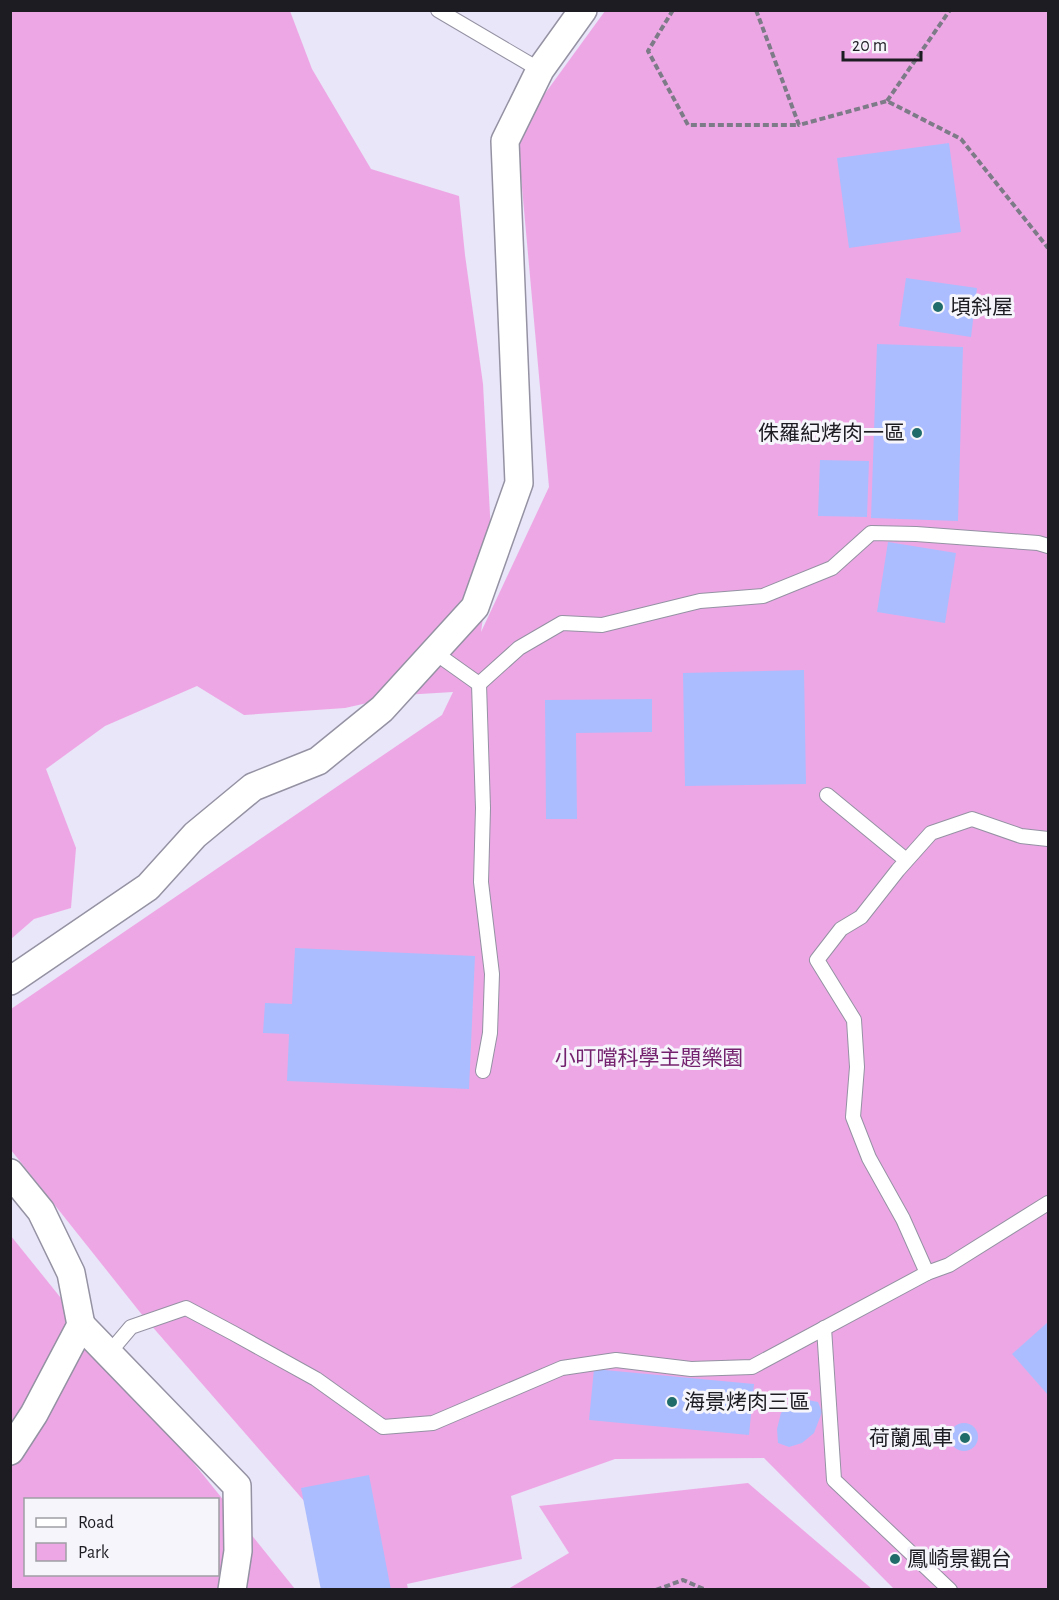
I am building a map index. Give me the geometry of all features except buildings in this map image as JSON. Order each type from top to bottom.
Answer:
[{"type":"street","points":[[10,981],[148,887],[195,835],[253,787],[318,762],[382,709],[475,607],[519,483],[505,141],[540,70],[583,10]]},
{"type":"street","points":[[10,1173],[41,1211],[71,1273],[81,1325],[237,1486],[238,1551],[232,1590]]},
{"type":"street","points":[[10,1451],[34,1414],[81,1325]]},
{"type":"lane","points":[[438,10],[540,70]]},
{"type":"lane","points":[[483,1071],[490,1033],[492,974],[481,882],[483,808],[479,684],[519,648],[562,622],[602,625],[700,601],[763,596],[832,568],[872,533],[1038,543],[1048,546]]},
{"type":"lane","points":[[434,652],[479,684]]},
{"type":"lane","points":[[827,795],[906,860]]},
{"type":"lane","points":[[927,1273],[903,1219],[869,1158],[853,1117],[856,1067],[854,1020],[817,960],[841,929],[861,917],[906,860],[931,833],[972,819],[1021,836],[1048,839]]},
{"type":"lane","points":[[108,1353],[131,1327],[186,1308],[316,1379],[383,1426],[433,1423],[562,1368],[616,1360],[690,1369],[752,1367],[927,1273],[949,1265],[1048,1203]]},
{"type":"lane","points":[[825,1328],[834,1480],[950,1590]]},
{"type":"path","points":[[673,10],[648,51],[688,125],[799,125],[887,101],[950,10]]},
{"type":"path","points":[[756,10],[799,125]]},
{"type":"path","points":[[887,101],[961,139],[1048,248]]},
{"type":"path","points":[[656,1590],[683,1580],[706,1590]]},
{"type":"green space","name":"小叮噹科學主題樂園","points":[[11,11],[290,11],[312,69],[371,169],[459,196],[483,384],[492,552],[481,632],[549,487],[517,132],[605,11],[1048,11],[1048,1589],[894,1589],[764,1458],[615,1459],[511,1496],[522,1559],[407,1584],[408,1589],[338,1589],[319,1518],[143,1316],[11,1150],[11,1009],[442,715],[453,692],[403,695],[345,708],[244,715],[197,686],[105,726],[46,769],[76,848],[71,908],[34,919],[11,939]]},
{"type":"green space","points":[[11,1236],[295,1589],[11,1589]]},
{"type":"green space","points":[[748,1483],[872,1589],[508,1589],[569,1553],[539,1506]]},
{"type":"place","name":"頃斜屋","points":[[938,307]]},
{"type":"place","name":"侏羅紀烤肉一區","points":[[917,433]]},
{"type":"place","name":"海景烤肉三區","points":[[672,1402]]},
{"type":"place","name":"荷蘭風車","points":[[965,1438]]},
{"type":"place","name":"鳳崎景觀台","points":[[895,1559]]}]
